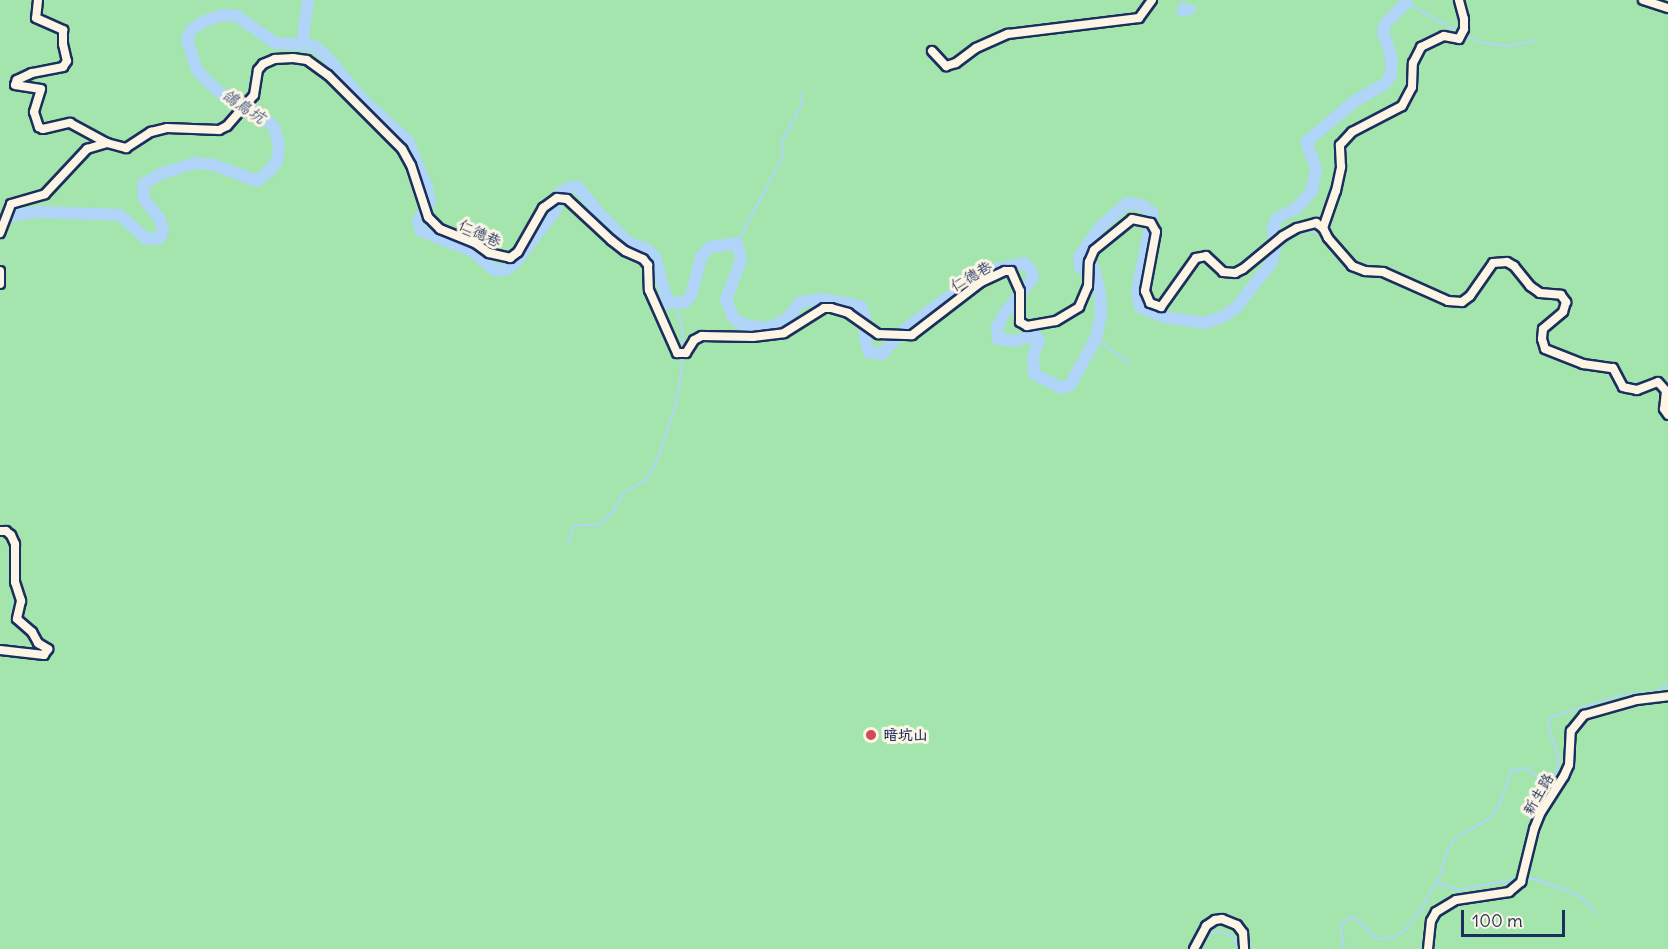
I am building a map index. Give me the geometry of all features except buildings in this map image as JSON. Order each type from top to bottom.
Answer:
[{"type":"street","points":[[38,0],[36,18],[63,30],[63,45],[67,62],[63,67],[24,76],[17,80],[15,85],[41,89],[34,112],[39,127],[43,129],[70,123],[107,143]]},
{"type":"street","points":[[932,51],[946,66],[956,63],[976,48],[1008,34],[1139,18],[1152,0]]},
{"type":"street","points":[[1459,0],[1464,19],[1464,29],[1459,39],[1444,36],[1421,47],[1413,63],[1412,87],[1402,106],[1352,132],[1340,145],[1340,175],[1323,228],[1328,238],[1352,266],[1365,271],[1383,273],[1448,301],[1462,302],[1470,296],[1494,263],[1507,262],[1514,266],[1530,286],[1540,292],[1561,295],[1566,302],[1563,312],[1543,330],[1542,339],[1545,349],[1583,364],[1613,368],[1623,387],[1636,390],[1658,382],[1666,391],[1664,409],[1668,415]]},
{"type":"street","points":[[1643,0],[1668,8]]},
{"type":"street","name":"仁德巷","points":[[107,143],[126,148],[152,132],[167,128],[219,130],[226,126],[254,95],[258,70],[263,64],[275,59],[307,60],[336,83],[402,149],[411,165],[423,207],[428,217],[440,229],[475,243],[489,253],[510,258],[518,252],[543,208],[557,198],[567,199],[611,240],[625,251],[643,259],[648,266],[649,290],[677,353],[686,353],[694,340],[702,336],[753,337],[784,333],[824,308],[848,313],[878,334],[912,335],[981,282],[1011,271],[1021,293],[1020,322],[1027,326],[1056,321],[1079,307],[1088,286],[1089,262],[1094,250],[1132,219],[1151,224],[1156,232],[1145,291],[1150,303],[1157,307],[1166,304],[1183,274],[1196,258],[1206,256],[1223,272],[1235,273],[1297,228],[1316,223],[1323,228]]},
{"type":"street","points":[[0,232],[11,204],[45,194],[87,149],[107,143]]},
{"type":"street","points":[[0,271],[0,284]]},
{"type":"street","points":[[0,531],[6,531],[11,535],[15,544],[15,582],[21,601],[17,618],[32,632],[38,643],[48,650],[44,655],[0,650]]},
{"type":"street","name":"新生路","points":[[1428,949],[1431,921],[1436,912],[1456,900],[1509,892],[1523,878],[1534,830],[1569,765],[1571,730],[1576,723],[1584,715],[1636,700],[1668,696]]},
{"type":"street","points":[[1194,949],[1206,926],[1215,920],[1222,919],[1237,925],[1243,933],[1244,949]]},
{"type":"green space","points":[[0,0],[1668,0],[1668,949],[0,949]]},
{"type":"water","points":[[1180,2],[1196,6],[1195,13],[1184,17],[1176,14]]},
{"type":"waterway","name":"鴿鳥坑","points":[[302,44],[308,0]]},
{"type":"waterway","points":[[1406,3],[1412,0]]},
{"type":"waterway","points":[[1406,3],[1459,32]]},
{"type":"waterway","points":[[0,220],[19,214],[42,212],[120,215],[147,239],[160,238],[163,229],[159,218],[144,199],[143,184],[163,173],[196,163],[214,165],[257,181],[270,170],[277,161],[279,145],[274,127],[261,115],[223,95],[207,81],[197,70],[187,40],[191,30],[205,21],[222,15],[237,16],[275,43],[314,46],[325,55],[364,101],[408,141],[427,187],[430,201],[418,221],[421,231],[472,251],[495,270],[506,270],[516,262],[555,211],[560,193],[570,187],[578,187],[600,214],[629,243],[647,249],[655,257],[668,303],[685,302],[691,295],[701,257],[710,247],[737,243],[741,261],[726,299],[732,315],[739,323],[762,328],[776,325],[788,318],[800,302],[821,299],[847,303],[861,307],[865,317],[865,339],[869,352],[882,354],[906,328],[947,298],[991,270],[1024,263],[1031,270],[1033,278],[1004,314],[997,328],[998,339],[1014,341],[1035,335],[1039,340],[1033,356],[1034,374],[1061,388],[1070,385],[1096,338],[1101,315],[1099,288],[1094,268],[1080,268],[1079,257],[1101,226],[1127,203],[1141,205],[1153,213],[1137,291],[1140,307],[1163,317],[1205,323],[1222,317],[1236,308],[1271,263],[1275,250],[1273,227],[1277,218],[1297,208],[1312,191],[1316,168],[1306,142],[1355,101],[1385,84],[1391,75],[1391,55],[1383,33],[1385,24],[1406,3]]},
{"type":"waterway","points":[[1464,35],[1479,42],[1505,46],[1537,41]]},
{"type":"waterway","points":[[737,243],[783,156],[781,143],[802,105],[802,92]]},
{"type":"waterway","points":[[1275,250],[1297,234],[1309,231],[1322,234]]},
{"type":"waterway","points":[[1324,239],[1336,253]]},
{"type":"waterway","points":[[1367,275],[1385,277],[1418,292]]},
{"type":"waterway","points":[[1426,295],[1445,305]]},
{"type":"waterway","points":[[568,543],[573,526],[600,524],[614,511],[624,492],[646,480],[657,460],[676,405],[682,366],[683,333],[676,305]]},
{"type":"waterway","points":[[1096,338],[1130,364]]},
{"type":"waterway","points":[[1344,949],[1340,925],[1351,917],[1359,921],[1377,939],[1395,937],[1406,929],[1422,908],[1441,874],[1445,856],[1454,839],[1490,818],[1498,807],[1512,770],[1527,768],[1541,780],[1554,776],[1559,760],[1548,727],[1551,717],[1622,695],[1656,692],[1668,684]]},
{"type":"waterway","points":[[1436,883],[1459,890],[1516,879],[1536,879],[1582,898],[1596,913]]},
{"type":"waterway","points":[[1201,949],[1209,934],[1220,931],[1230,935],[1237,943],[1238,949]]},
{"type":"place","name":"暗坑山","points":[[871,735]]}]
